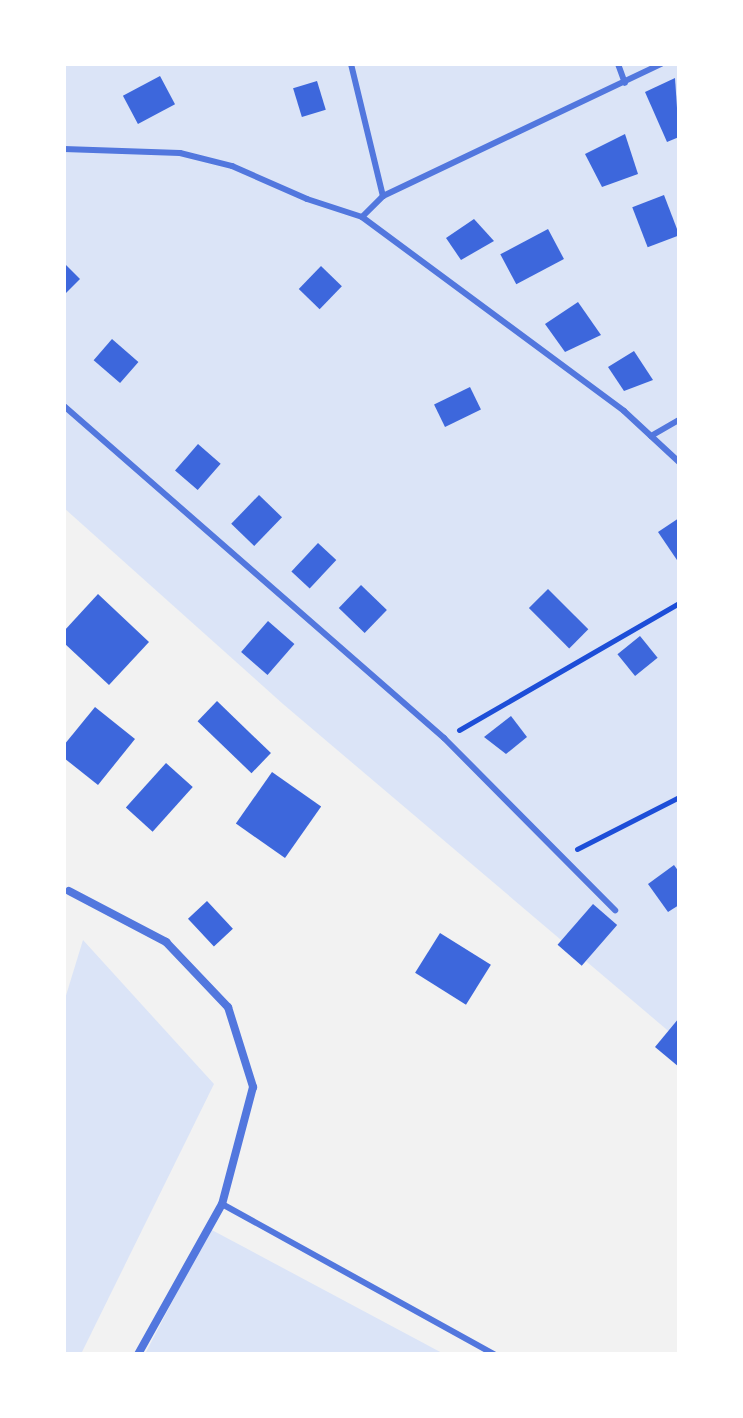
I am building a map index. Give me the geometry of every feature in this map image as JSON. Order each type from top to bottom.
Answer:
[{"type":"street","points":[[66,889],[166,942],[228,1007],[253,1087],[222,1204],[138,1354]]},
{"type":"lane","points":[[351,64],[383,196]]},
{"type":"lane","points":[[618,64],[625,83]]},
{"type":"lane","points":[[362,217],[383,196],[661,64]]},
{"type":"lane","points":[[64,149],[180,153],[232,166],[307,199],[362,217],[651,436],[679,462]]},
{"type":"lane","points":[[64,406],[444,738],[615,910]]},
{"type":"lane","points":[[651,436],[679,420]]},
{"type":"lane","points":[[222,1204],[494,1354]]},
{"type":"path","points":[[444,738],[679,603]]},
{"type":"path","points":[[561,857],[679,797]]},
{"type":"shaded area","points":[[64,64],[679,64],[679,1040],[283,704],[64,508]]},
{"type":"shaded area","points":[[83,940],[214,1084],[81,1354],[64,1354],[64,1002]]},
{"type":"shaded area","points":[[210,1229],[444,1354],[145,1354]]},
{"type":"building","points":[[160,76],[175,104],[138,124],[123,96]]},
{"type":"building","points":[[675,78],[679,137],[667,142],[645,92]]},
{"type":"building","points":[[317,81],[326,110],[302,117],[293,88]]},
{"type":"building","points":[[625,134],[638,174],[602,187],[585,154]]},
{"type":"building","points":[[664,195],[679,235],[648,247],[632,207]]},
{"type":"building","points":[[474,219],[494,241],[461,260],[446,238]]},
{"type":"building","points":[[548,229],[564,259],[516,284],[500,254]]},
{"type":"building","points":[[64,263],[80,279],[64,295]]},
{"type":"building","points":[[321,266],[342,286],[320,309],[299,289]]},
{"type":"building","points":[[578,302],[601,335],[565,352],[545,324]]},
{"type":"building","points":[[112,339],[138,362],[120,383],[94,360]]},
{"type":"building","points":[[634,351],[653,380],[624,391],[608,367]]},
{"type":"building","points":[[470,387],[481,409],[445,427],[434,405]]},
{"type":"building","points":[[198,444],[221,464],[198,490],[175,470]]},
{"type":"building","points":[[259,495],[282,517],[254,546],[231,524]]},
{"type":"building","points":[[679,518],[679,563],[658,532]]},
{"type":"building","points":[[318,543],[336,560],[310,589],[291,572]]},
{"type":"building","points":[[361,585],[387,610],[365,633],[339,608]]},
{"type":"building","points":[[548,589],[588,629],[569,648],[529,608]]},
{"type":"building","points":[[98,594],[149,642],[109,685],[64,643],[64,631]]},
{"type":"building","points":[[268,621],[294,644],[268,675],[241,652]]},
{"type":"building","points":[[640,636],[658,658],[635,676],[617,654]]},
{"type":"building","points":[[217,701],[271,753],[252,773],[198,721]]},
{"type":"building","points":[[95,707],[135,739],[98,785],[64,758],[64,745]]},
{"type":"building","points":[[511,716],[527,737],[506,754],[484,737]]},
{"type":"building","points":[[166,763],[193,787],[153,832],[126,808]]},
{"type":"building","points":[[272,772],[321,806],[285,858],[236,824]]},
{"type":"building","points":[[674,865],[679,872],[679,905],[668,912],[648,884]]},
{"type":"building","points":[[207,901],[233,929],[214,947],[188,919]]},
{"type":"building","points":[[593,904],[617,925],[582,966],[558,945]]},
{"type":"building","points":[[440,933],[491,965],[466,1005],[415,973]]},
{"type":"building","points":[[679,1018],[679,1067],[655,1047]]}]
